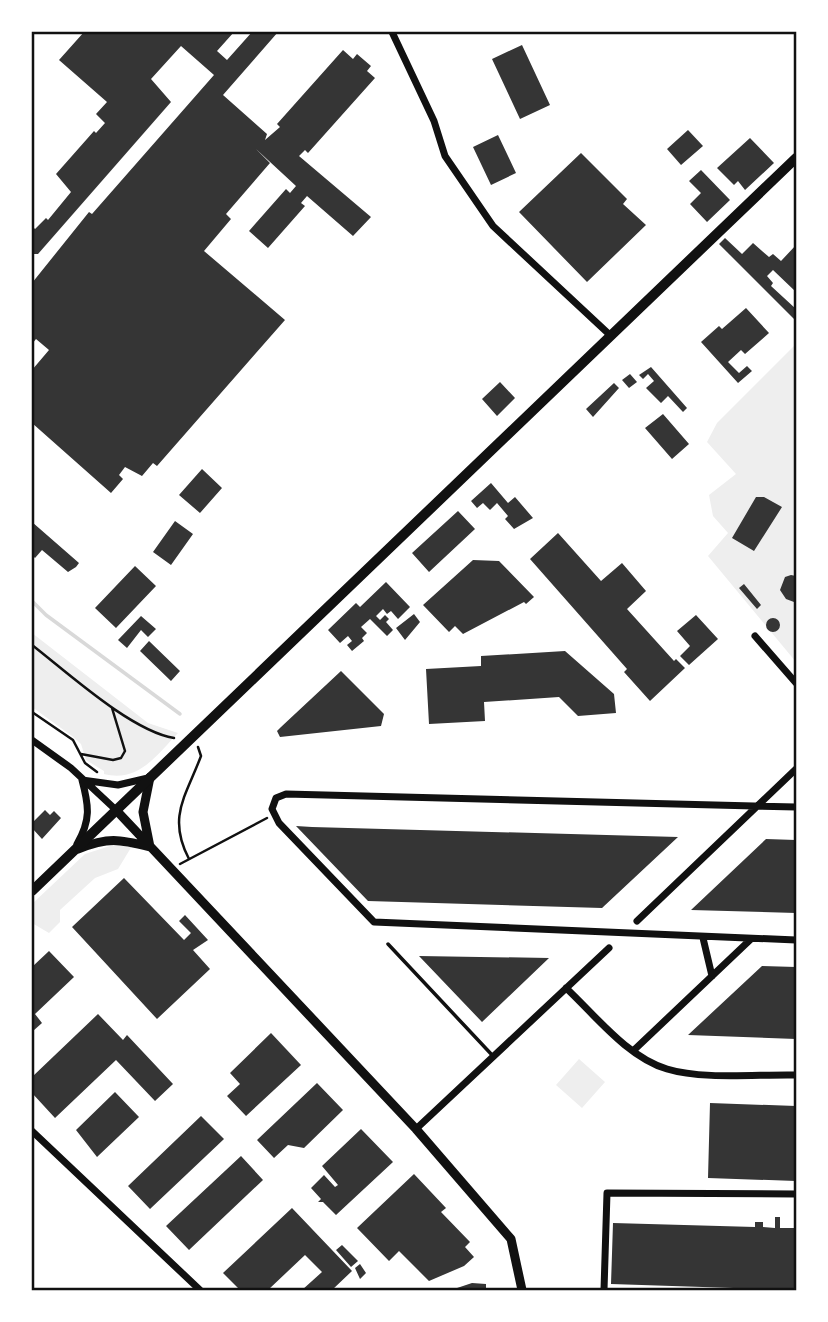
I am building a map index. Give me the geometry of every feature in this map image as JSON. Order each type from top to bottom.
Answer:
[{"type":"main road","points":[[32,891],[796,158]]},
{"type":"street","points":[[391,32],[434,121],[445,156],[493,226],[611,336]]},
{"type":"street","points":[[754,636],[796,683]]},
{"type":"street","points":[[32,740],[116,810],[416,1129],[511,1239],[522,1290]]},
{"type":"street","points":[[637,921],[796,769]]},
{"type":"street","points":[[82,780],[118,785],[150,778],[143,812],[150,847]]},
{"type":"street","points":[[73,851],[87,826],[90,810],[82,780]]},
{"type":"street","points":[[796,807],[286,794],[276,798],[273,815],[374,922],[796,940]]},
{"type":"street","points":[[73,851],[99,841],[118,838],[150,847]]},
{"type":"street","points":[[703,937],[712,976]]},
{"type":"street","points":[[633,1051],[751,939]]},
{"type":"street","points":[[416,1129],[609,948]]},
{"type":"street","points":[[566,988],[633,1051],[666,1069],[707,1073],[796,1075]]},
{"type":"street","points":[[32,1131],[200,1290]]},
{"type":"street","points":[[604,1290],[607,1193],[796,1194]]},
{"type":"lane","points":[[388,944],[494,1056]]},
{"type":"path","points":[[32,645],[149,730],[178,737]]},
{"type":"path","points":[[81,754],[113,760],[121,758],[125,751],[113,706]]},
{"type":"path","points":[[32,712],[72,740],[85,763],[101,775]]},
{"type":"path","points":[[189,859],[177,830],[181,805],[201,757],[199,748],[191,742]]},
{"type":"path","points":[[171,869],[273,815]]},
{"type":"shaded area","points":[[796,344],[796,662],[708,556],[728,533],[713,516],[709,495],[736,474],[707,442],[717,423]]},
{"type":"shaded area","points":[[32,633],[148,723],[178,733],[137,771],[116,776],[104,774],[104,771],[86,760],[81,744],[32,707]]},
{"type":"shaded area","points":[[113,845],[132,846],[118,869],[95,878],[60,910],[60,922],[49,933],[32,923],[32,904],[85,854]]},
{"type":"shaded area","points":[[579,1059],[605,1082],[582,1108],[556,1085]]},
{"type":"building","points":[[84,32],[234,32],[217,51],[227,60],[252,32],[278,32],[223,95],[267,134],[265,140],[280,127],[277,124],[343,50],[353,59],[357,54],[371,66],[367,71],[375,78],[308,153],[305,150],[299,156],[371,217],[353,236],[307,196],[301,203],[305,206],[268,248],[249,231],[286,189],[290,193],[296,186],[256,149],[270,163],[226,214],[231,219],[204,251],[285,320],[157,466],[153,463],[142,476],[125,467],[119,475],[123,479],[111,493],[32,423],[32,370],[49,350],[36,339],[32,344],[32,283],[89,212],[92,214],[214,75],[181,46],[151,79],[171,102],[38,254],[32,254],[32,226],[35,229],[46,218],[48,220],[71,192],[56,174],[94,131],[96,133],[105,123],[96,114],[107,102],[59,60]]},
{"type":"building","points":[[522,45],[550,105],[520,119],[492,59]]},
{"type":"building","points":[[688,130],[703,146],[681,165],[667,149]]},
{"type":"building","points":[[498,135],[516,173],[491,185],[473,147]]},
{"type":"building","points":[[750,138],[774,163],[745,190],[738,181],[734,185],[717,168]]},
{"type":"building","points":[[581,153],[627,199],[623,204],[646,225],[587,282],[519,212]]},
{"type":"building","points":[[701,170],[730,200],[707,222],[690,204],[701,193],[689,181]]},
{"type":"building","points":[[725,238],[742,254],[753,243],[769,257],[773,254],[781,261],[796,245],[796,292],[773,270],[767,276],[773,283],[771,286],[796,309],[796,321],[719,244]]},
{"type":"building","points":[[746,308],[769,333],[745,354],[741,350],[728,362],[739,373],[747,366],[752,371],[738,383],[701,342],[719,326],[722,329]]},
{"type":"building","points":[[651,367],[687,408],[683,412],[668,396],[661,403],[646,388],[654,381],[648,374],[643,379],[639,375]]},
{"type":"building","points":[[630,374],[637,382],[629,388],[622,380]]},
{"type":"building","points":[[500,382],[515,398],[497,416],[482,399]]},
{"type":"building","points":[[614,383],[619,388],[593,417],[586,409]]},
{"type":"building","points":[[663,414],[689,444],[672,459],[645,428]]},
{"type":"building","points":[[202,469],[222,488],[200,513],[179,495]]},
{"type":"building","points":[[491,483],[508,503],[515,497],[533,518],[514,529],[497,503],[490,510],[483,503],[477,508],[471,501]]},
{"type":"building","points":[[756,497],[764,497],[782,507],[754,551],[732,538]]},
{"type":"building","points":[[458,511],[475,529],[429,572],[412,553]]},
{"type":"building","points":[[175,521],[193,534],[171,565],[153,552]]},
{"type":"building","points":[[32,522],[79,563],[76,567],[68,572],[42,550],[35,558],[32,555]]},
{"type":"building","points":[[558,533],[601,581],[622,563],[646,591],[627,609],[674,661],[676,659],[685,668],[650,701],[624,672],[627,669],[530,559]]},
{"type":"building","points":[[473,560],[499,561],[534,597],[526,604],[524,602],[463,634],[455,626],[449,632],[423,605]]},
{"type":"building","points":[[135,566],[156,586],[116,628],[95,608]]},
{"type":"building","points":[[796,576],[794,602],[786,599],[780,590],[785,577]]},
{"type":"building","points":[[386,582],[410,607],[398,619],[391,611],[387,614],[383,609],[376,616],[380,620],[385,615],[389,619],[386,622],[393,630],[387,636],[370,619],[361,627],[367,633],[362,638],[364,641],[352,651],[347,645],[352,641],[348,636],[340,643],[328,630],[356,603],[360,607]]},
{"type":"building","points":[[744,584],[761,605],[757,609],[739,588]]},
{"type":"building","points":[[414,614],[420,622],[405,640],[396,628]]},
{"type":"building","points":[[696,615],[718,639],[689,665],[680,656],[690,646],[677,631]]},
{"type":"building","points":[[141,616],[156,629],[148,637],[141,630],[127,648],[118,640]]},
{"type":"building","points":[[770,618],[776,618],[780,625],[776,632],[770,632],[766,628],[766,622]]},
{"type":"building","points":[[149,641],[180,671],[171,681],[140,651]]},
{"type":"building","points":[[565,651],[614,694],[616,713],[578,716],[559,697],[484,702],[485,721],[429,724],[426,669],[481,666],[481,656]]},
{"type":"building","points":[[341,671],[384,714],[381,726],[280,737],[277,731]]},
{"type":"building","points":[[45,810],[50,815],[54,811],[61,818],[42,839],[32,828],[32,823]]},
{"type":"building","points":[[296,826],[678,837],[602,908],[368,901]]},
{"type":"building","points":[[766,839],[796,840],[796,913],[691,910]]},
{"type":"building","points":[[124,878],[184,940],[191,933],[179,921],[185,915],[208,940],[193,950],[210,969],[157,1019],[72,927]]},
{"type":"building","points":[[49,951],[74,977],[35,1014],[42,1023],[33,1031],[32,967]]},
{"type":"building","points":[[419,956],[549,958],[482,1022]]},
{"type":"building","points":[[762,966],[796,967],[796,1039],[688,1035]]},
{"type":"building","points":[[98,1014],[123,1040],[127,1035],[173,1084],[155,1101],[116,1060],[55,1118],[32,1093],[32,1077]]},
{"type":"building","points":[[271,1033],[301,1065],[246,1116],[227,1096],[240,1084],[230,1073]]},
{"type":"building","points":[[317,1083],[343,1110],[304,1148],[288,1145],[274,1158],[257,1140]]},
{"type":"building","points":[[115,1092],[139,1117],[97,1157],[76,1130]]},
{"type":"building","points":[[710,1103],[796,1106],[796,1181],[708,1178]]},
{"type":"building","points":[[201,1116],[224,1139],[150,1209],[128,1186]]},
{"type":"building","points":[[361,1129],[393,1162],[336,1215],[323,1202],[318,1202],[321,1199],[311,1188],[324,1175],[335,1187],[338,1185],[322,1166]]},
{"type":"building","points":[[241,1156],[263,1180],[189,1250],[166,1226]]},
{"type":"building","points":[[414,1174],[446,1208],[441,1212],[470,1242],[465,1247],[474,1257],[464,1266],[429,1281],[399,1251],[389,1261],[357,1228]]},
{"type":"building","points":[[292,1208],[352,1271],[332,1290],[302,1290],[322,1272],[305,1255],[268,1290],[240,1290],[223,1273]]},
{"type":"building","points":[[775,1217],[780,1217],[780,1228],[796,1228],[796,1290],[611,1284],[613,1223],[755,1227],[755,1222],[763,1222],[763,1227],[775,1228]]},
{"type":"building","points":[[342,1245],[358,1261],[351,1267],[336,1250]]},
{"type":"building","points":[[360,1264],[366,1273],[360,1279],[355,1268]]},
{"type":"building","points":[[472,1283],[486,1284],[486,1290],[451,1290]]},
{"type":"waterway","points":[[32,601],[46,615],[180,714]]}]
